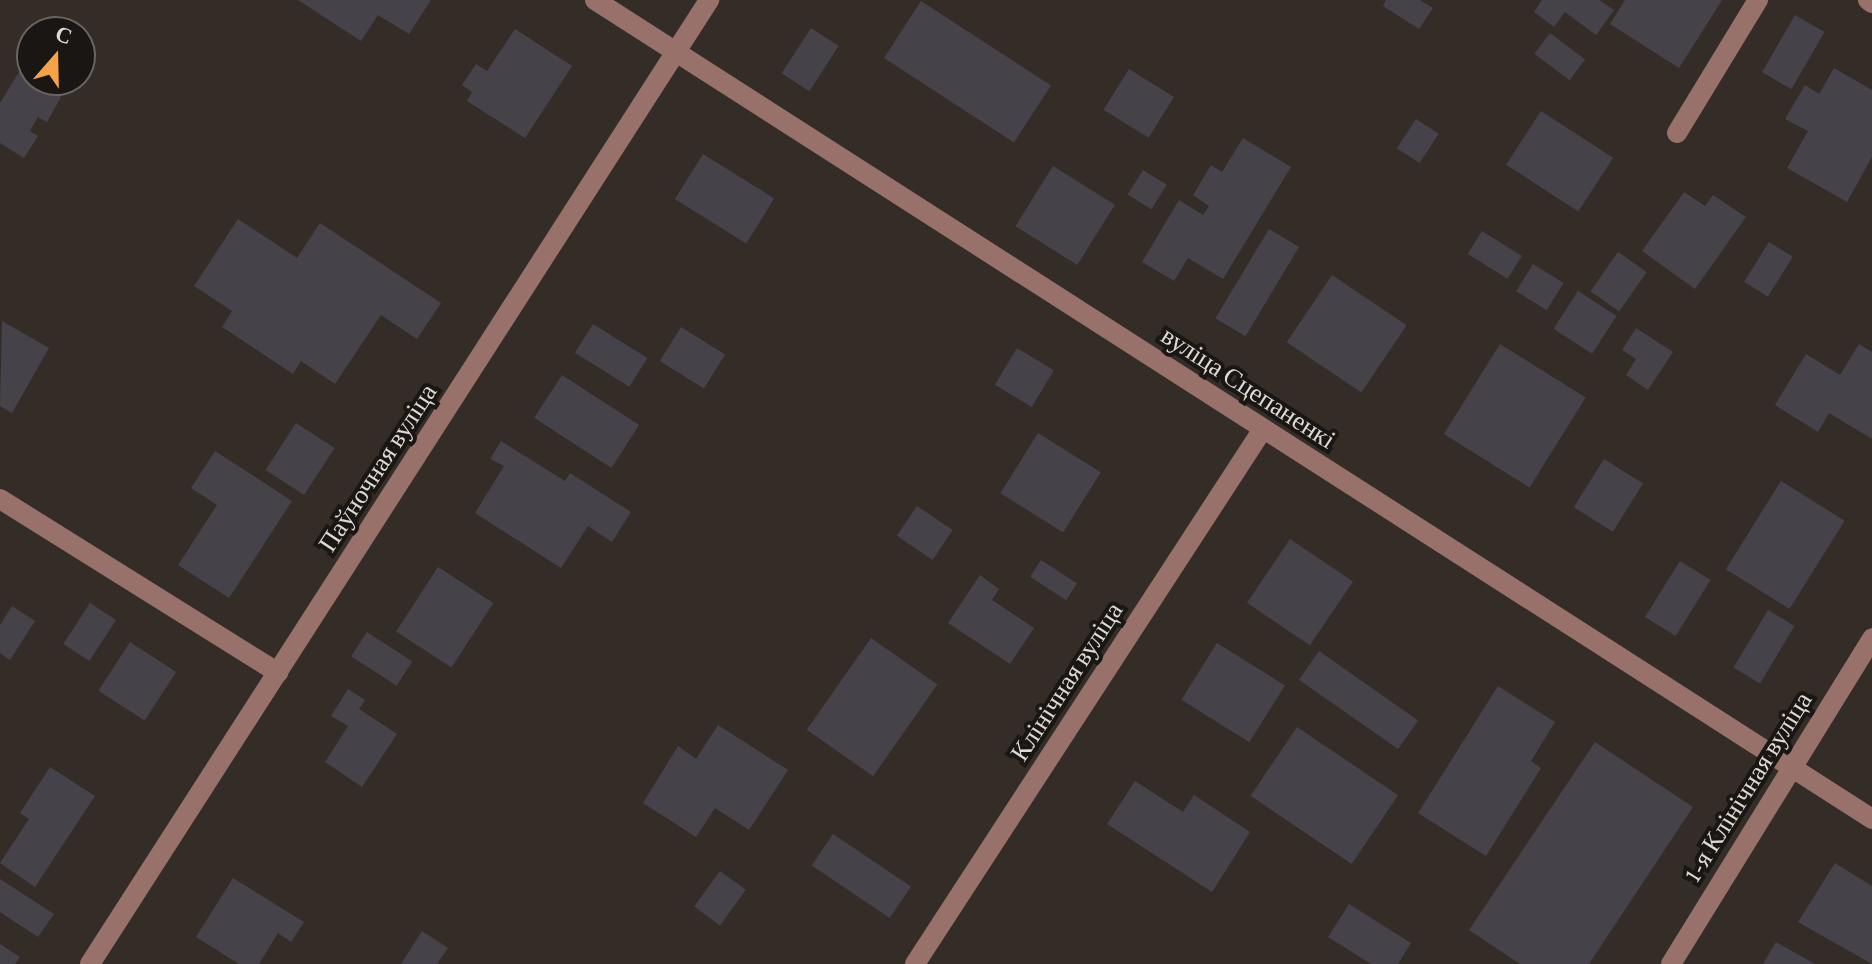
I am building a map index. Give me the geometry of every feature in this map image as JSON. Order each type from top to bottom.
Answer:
[{"type":"street","name":"вуліца Сцепаненкі","points":[[595,0],[1872,819]]},
{"type":"street","name":"Паўночная вуліца","points":[[90,964],[709,0]]},
{"type":"street","points":[[1677,133],[1758,0]]},
{"type":"street","name":"Клінічная вуліца","points":[[915,964],[1263,429]]},
{"type":"street","points":[[0,499],[278,673]]},
{"type":"street","name":"1-я Клінічная вуліца","points":[[1671,964],[1872,638]]},
{"type":"building","points":[[298,0],[431,0],[409,34],[378,15],[361,41]]},
{"type":"building","points":[[1386,0],[1420,0],[1433,8],[1419,29],[1383,6]]},
{"type":"building","points":[[1542,0],[1599,0],[1614,10],[1596,35],[1565,12],[1554,27],[1534,12]]},
{"type":"building","points":[[1625,0],[1722,0],[1679,68],[1610,24]]},
{"type":"building","points":[[921,1],[1051,85],[1014,142],[884,58]]},
{"type":"building","points":[[1795,15],[1824,32],[1791,89],[1762,72]]},
{"type":"building","points":[[811,28],[839,46],[809,91],[782,73]]},
{"type":"building","points":[[515,29],[572,66],[525,138],[467,101],[472,92],[462,85],[476,64],[487,71]]},
{"type":"building","points":[[1550,33],[1585,59],[1569,80],[1534,54]]},
{"type":"building","points":[[1834,68],[1872,90],[1872,157],[1847,202],[1787,168],[1808,131],[1785,119],[1805,85],[1819,94]]},
{"type":"building","points":[[1129,69],[1174,97],[1149,138],[1104,110]]},
{"type":"building","points":[[16,77],[16,96],[61,97],[47,122],[38,117],[30,131],[38,136],[24,158],[0,143],[0,103]]},
{"type":"building","points":[[1541,111],[1613,158],[1578,212],[1506,165]]},
{"type":"building","points":[[1416,119],[1439,134],[1420,163],[1397,148]]},
{"type":"building","points":[[1243,138],[1291,167],[1223,279],[1188,258],[1174,281],[1142,262],[1179,200],[1203,215],[1209,206],[1193,195],[1211,165],[1222,172]]},
{"type":"building","points":[[703,154],[774,199],[746,243],[675,199]]},
{"type":"building","points":[[1053,166],[1115,205],[1077,265],[1015,226]]},
{"type":"building","points":[[1143,170],[1167,185],[1151,209],[1128,195]]},
{"type":"building","points":[[1684,192],[1705,206],[1713,195],[1746,217],[1695,289],[1642,251]]},
{"type":"building","points":[[238,219],[297,258],[320,223],[441,303],[417,339],[381,315],[335,384],[301,361],[293,374],[222,327],[232,311],[194,286]]},
{"type":"building","points":[[1269,229],[1299,247],[1245,336],[1215,318]]},
{"type":"building","points":[[1482,231],[1522,256],[1508,279],[1468,254]]},
{"type":"building","points":[[1769,242],[1793,257],[1768,297],[1744,282]]},
{"type":"building","points":[[1618,252],[1647,272],[1619,311],[1590,291]]},
{"type":"building","points":[[1533,264],[1564,283],[1547,310],[1516,291]]},
{"type":"building","points":[[1332,275],[1407,325],[1361,392],[1287,342]]},
{"type":"building","points":[[1578,291],[1617,316],[1592,354],[1553,329]]},
{"type":"building","points":[[2,321],[49,348],[12,413],[0,406]]},
{"type":"building","points":[[593,324],[647,358],[629,387],[575,353]]},
{"type":"building","points":[[681,327],[725,355],[704,388],[660,361]]},
{"type":"building","points":[[1636,328],[1673,352],[1648,390],[1626,375],[1636,359],[1622,350]]},
{"type":"building","points":[[1500,344],[1586,398],[1529,487],[1444,434]]},
{"type":"building","points":[[1859,344],[1872,352],[1872,439],[1829,413],[1818,432],[1775,405],[1806,354],[1840,375]]},
{"type":"building","points":[[1017,348],[1054,370],[1032,407],[995,385]]},
{"type":"building","points":[[562,375],[639,425],[611,468],[534,418]]},
{"type":"building","points":[[296,423],[335,448],[304,495],[266,470]]},
{"type":"building","points":[[1038,433],[1101,472],[1063,532],[1000,493]]},
{"type":"building","points":[[501,441],[565,481],[570,473],[631,512],[612,542],[588,526],[561,568],[475,513],[504,466],[490,459]]},
{"type":"building","points":[[215,451],[292,501],[229,598],[178,565],[217,505],[191,488]]},
{"type":"building","points":[[1604,459],[1643,483],[1613,532],[1574,507]]},
{"type":"building","points":[[1781,481],[1845,521],[1789,609],[1726,569]]},
{"type":"building","points":[[917,506],[953,530],[933,560],[897,536]]},
{"type":"building","points":[[1290,539],[1353,581],[1310,645],[1247,603]]},
{"type":"building","points":[[1041,560],[1077,583],[1066,600],[1030,577]]},
{"type":"building","points":[[1680,561],[1711,580],[1676,636],[1645,617]]},
{"type":"building","points":[[438,567],[493,603],[451,668],[396,632]]},
{"type":"building","points":[[980,575],[999,589],[992,600],[1034,628],[1010,664],[948,623]]},
{"type":"building","points":[[90,603],[116,620],[89,661],[63,644]]},
{"type":"building","points":[[12,606],[35,621],[10,660],[0,653],[0,625]]},
{"type":"building","points":[[1768,610],[1795,626],[1760,683],[1733,667]]},
{"type":"building","points":[[367,632],[412,661],[396,686],[351,656]]},
{"type":"building","points":[[871,638],[937,684],[873,776],[807,730]]},
{"type":"building","points":[[130,642],[176,672],[145,721],[98,691]]},
{"type":"building","points":[[1217,643],[1285,685],[1249,742],[1181,700]]},
{"type":"building","points":[[1319,651],[1418,720],[1398,749],[1299,680]]},
{"type":"building","points":[[1498,686],[1555,722],[1531,761],[1541,768],[1486,856],[1418,813]]},
{"type":"building","points":[[348,689],[365,700],[359,709],[397,734],[362,787],[325,762],[348,726],[331,716]]},
{"type":"building","points":[[718,725],[788,770],[749,830],[715,808],[696,837],[643,803],[678,746],[696,759]]},
{"type":"building","points":[[1297,727],[1398,795],[1352,864],[1251,796]]},
{"type":"building","points":[[1595,742],[1693,807],[1589,964],[1520,964],[1469,930]]},
{"type":"building","points":[[50,767],[95,796],[35,887],[0,863],[29,819],[20,813]]},
{"type":"building","points":[[1135,781],[1183,812],[1194,795],[1250,832],[1212,892],[1107,824]]},
{"type":"building","points":[[833,834],[911,887],[890,918],[812,866]]},
{"type":"building","points":[[1835,863],[1872,886],[1872,964],[1798,922]]},
{"type":"building","points":[[720,871],[746,890],[720,925],[694,907]]},
{"type":"building","points":[[233,878],[304,922],[291,942],[278,933],[259,964],[239,964],[196,937]]},
{"type":"building","points":[[0,879],[54,914],[38,937],[0,912]]},
{"type":"building","points":[[1349,904],[1411,943],[1398,964],[1371,964],[1328,937]]},
{"type":"building","points":[[422,931],[448,948],[437,964],[401,964]]},
{"type":"building","points":[[1776,942],[1815,964],[1763,964]]},
{"type":"building","points":[[0,944],[20,957],[15,964],[0,964]]}]
